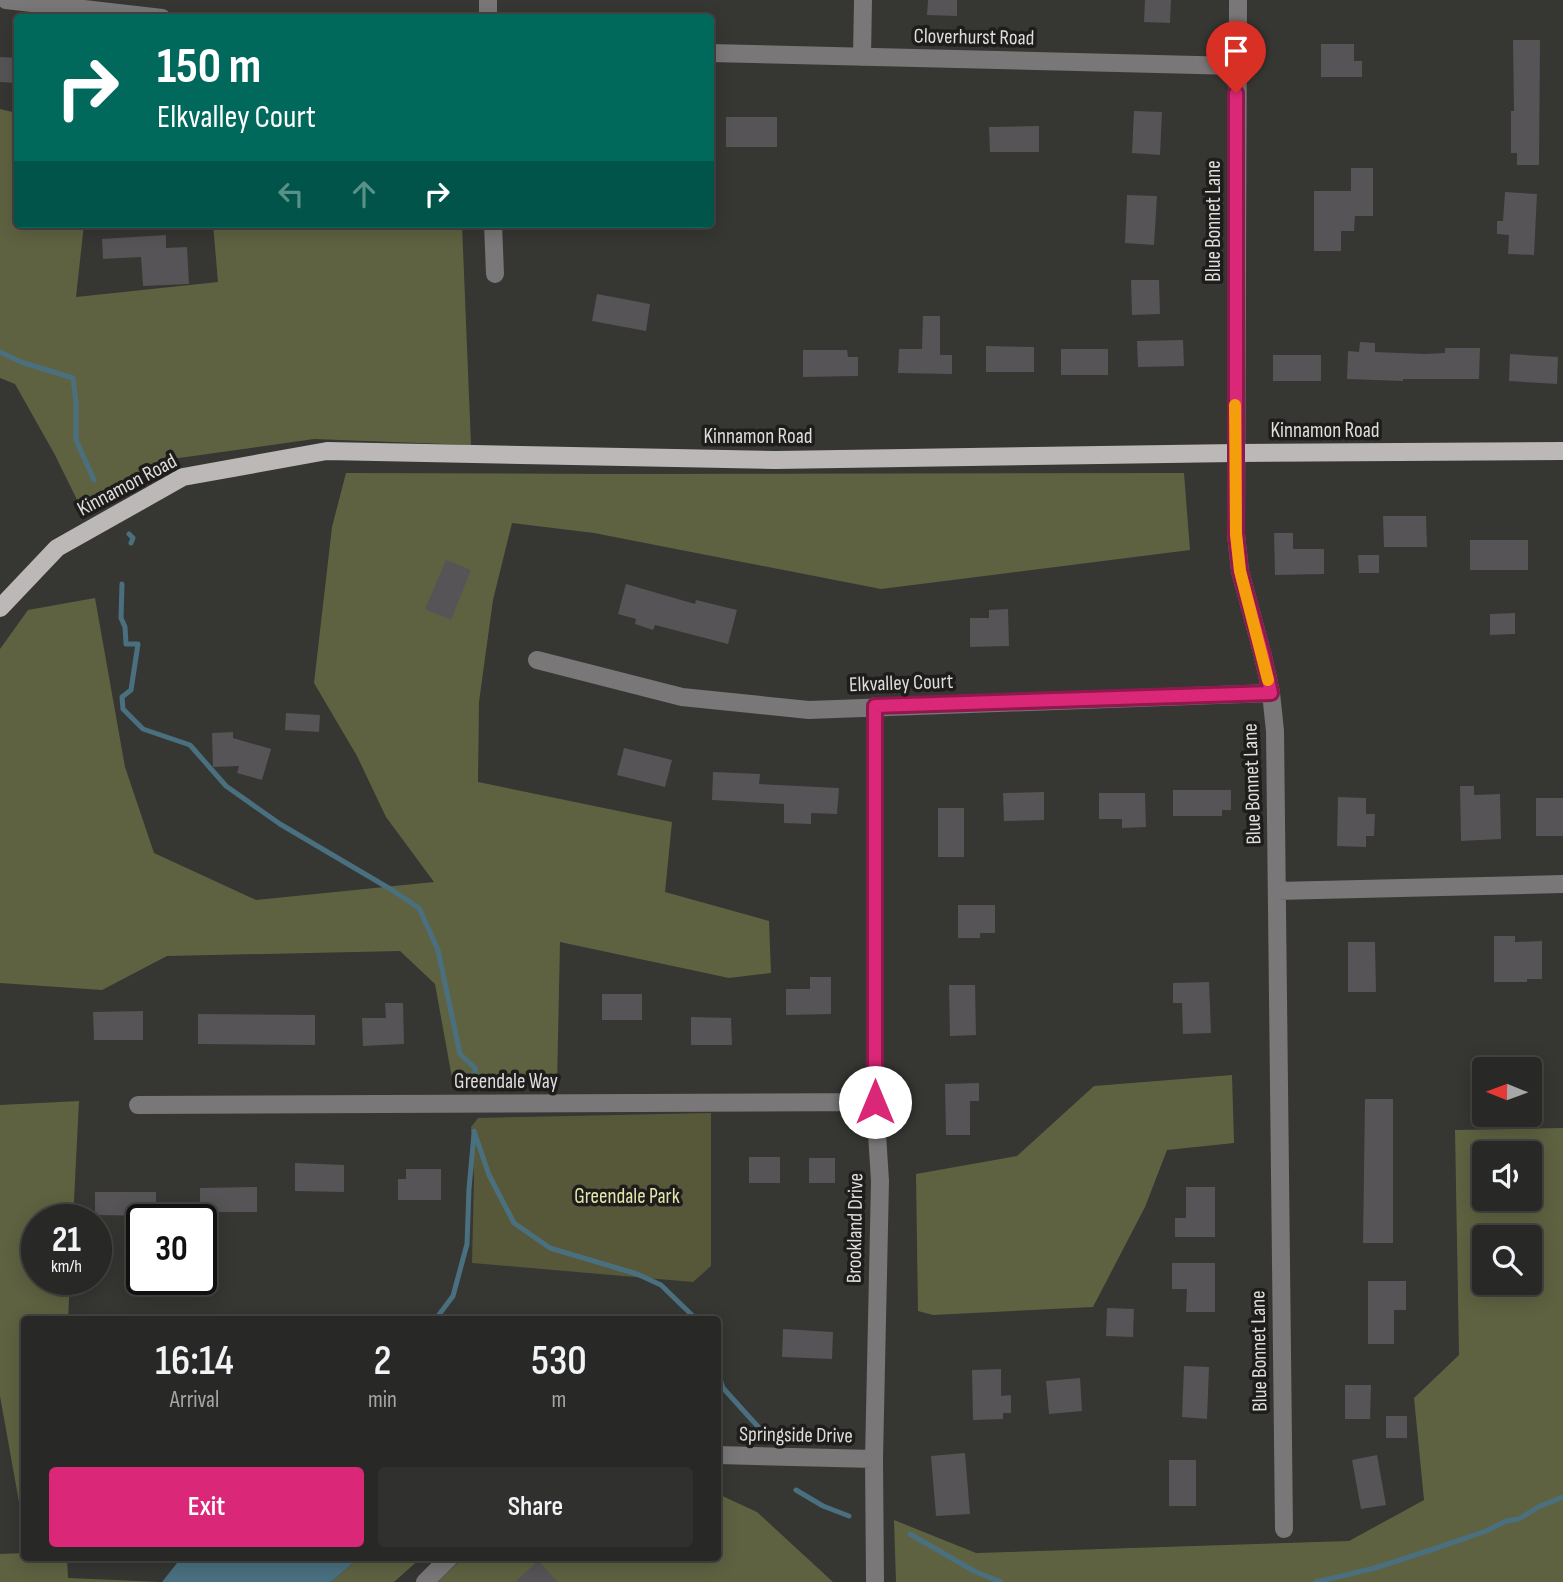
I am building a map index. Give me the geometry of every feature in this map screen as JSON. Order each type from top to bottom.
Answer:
[{"type":"main road","name":"Kinnamon Road","points":[[0,608],[57,548],[183,477],[327,451],[775,460],[1563,451]]},
{"type":"street","points":[[6,0],[127,14]]},
{"type":"street","points":[[862,57],[863,0]]},
{"type":"street","name":"Blue Bonnet Lane","points":[[1238,0],[1236,534],[1240,571],[1271,693],[1276,758],[1284,1529]]},
{"type":"street","name":"Cloverhurst Road","points":[[714,53],[1237,66]]},
{"type":"street","points":[[493,228],[495,274]]},
{"type":"street","name":"Elkvalley Court","points":[[537,660],[682,697],[809,710],[1271,693]]},
{"type":"street","name":"Brookland Drive","points":[[875,706],[875,1102],[880,1181],[874,1459],[875,1582]]},
{"type":"street","points":[[1277,891],[1563,884]]},
{"type":"street","name":"Greendale Way","points":[[138,1105],[875,1102]]},
{"type":"street","name":"Springside Drive","points":[[721,1455],[874,1459]]},
{"type":"street","points":[[425,1582],[446,1561]]},
{"type":"green space","points":[[0,109],[14,112],[14,228],[84,228],[76,297],[218,282],[213,228],[462,228],[471,445],[314,439],[172,459],[84,514],[15,384],[0,378]]},
{"type":"green space","points":[[346,473],[1184,473],[1190,550],[881,589],[594,533],[512,523],[493,600],[479,702],[478,782],[672,822],[665,892],[769,921],[771,973],[729,978],[560,942],[557,1086],[454,1089],[435,984],[400,951],[167,956],[102,990],[0,983],[0,649],[28,610],[95,598],[125,767],[154,853],[256,900],[434,882],[386,817],[357,756],[314,683],[332,527]]},
{"type":"green space","points":[[1232,1075],[1234,1143],[1167,1150],[1145,1207],[1093,1307],[933,1315],[918,1311],[916,1174],[1017,1156],[1094,1086]]},
{"type":"green space","points":[[79,1101],[74,1204],[21,1204],[21,1295],[69,1295],[68,1316],[21,1316],[21,1513],[0,1396],[0,1105]]},
{"type":"green space","name":"Greendale Park","points":[[711,1113],[711,1266],[693,1282],[472,1263],[474,1178],[471,1127],[478,1118]]},
{"type":"green space","points":[[1563,1128],[1563,1582],[896,1582],[894,1520],[976,1553],[1349,1541],[1424,1500],[1414,1398],[1459,1355],[1455,1130]]},
{"type":"green space","points":[[721,1495],[757,1512],[833,1582],[438,1582],[459,1561],[721,1561]]},
{"type":"green space","points":[[21,1553],[21,1561],[67,1561],[68,1578],[162,1582],[0,1582],[0,1554]]},
{"type":"green space","points":[[356,1561],[418,1561],[394,1582],[331,1582]]},
{"type":"water","points":[[179,1561],[356,1561],[331,1582],[162,1582]]},
{"type":"building","points":[[928,0],[957,0],[957,16],[927,15]]},
{"type":"building","points":[[1145,0],[1171,0],[1170,23],[1144,22]]},
{"type":"building","points":[[1513,40],[1540,40],[1539,165],[1517,165],[1517,153],[1511,153],[1511,111],[1514,111]]},
{"type":"building","points":[[1321,44],[1354,44],[1354,61],[1362,61],[1362,77],[1321,77]]},
{"type":"building","points":[[0,57],[14,58],[14,83],[0,82]]},
{"type":"building","points":[[1134,111],[1162,112],[1160,155],[1132,153]]},
{"type":"building","points":[[726,117],[777,117],[777,147],[726,147]]},
{"type":"building","points":[[1039,126],[1039,152],[990,152],[989,127]]},
{"type":"building","points":[[1351,168],[1373,168],[1373,216],[1355,216],[1354,231],[1341,231],[1341,251],[1314,251],[1314,191],[1351,191]]},
{"type":"building","points":[[1505,192],[1537,194],[1534,255],[1508,254],[1509,235],[1497,234],[1497,221],[1503,221]]},
{"type":"building","points":[[1127,195],[1157,196],[1154,245],[1125,243]]},
{"type":"building","points":[[166,235],[166,248],[187,247],[189,284],[143,286],[141,257],[103,259],[102,239]]},
{"type":"building","points":[[1131,280],[1159,280],[1160,314],[1132,315]]},
{"type":"building","points":[[597,294],[650,304],[646,331],[592,321]]},
{"type":"building","points":[[923,316],[940,316],[940,355],[952,355],[952,374],[898,373],[899,349],[922,349]]},
{"type":"building","points":[[1183,340],[1184,366],[1138,367],[1137,341]]},
{"type":"building","points":[[1360,342],[1375,343],[1375,352],[1425,354],[1445,353],[1445,348],[1480,348],[1479,379],[1347,379],[1348,351],[1359,352]]},
{"type":"building","points":[[986,346],[1034,347],[1034,372],[986,372]]},
{"type":"building","points":[[1061,349],[1108,349],[1108,375],[1061,375]]},
{"type":"building","points":[[803,350],[847,350],[848,357],[858,357],[858,376],[803,377]]},
{"type":"building","points":[[1510,354],[1558,357],[1557,384],[1509,381]]},
{"type":"building","points":[[1273,355],[1321,355],[1321,381],[1273,381]]},
{"type":"building","points":[[1383,516],[1426,516],[1427,547],[1384,547]]},
{"type":"building","points":[[1274,533],[1293,533],[1293,549],[1324,549],[1324,574],[1275,575]]},
{"type":"building","points":[[1470,540],[1528,540],[1528,570],[1470,570]]},
{"type":"building","points":[[1358,555],[1379,555],[1379,573],[1359,573]]},
{"type":"building","points":[[446,560],[471,570],[451,620],[425,609]]},
{"type":"building","points":[[626,584],[695,604],[696,600],[737,610],[728,644],[655,625],[653,630],[635,624],[636,619],[618,614]]},
{"type":"building","points":[[1008,609],[1009,646],[970,647],[970,618],[989,618],[989,610]]},
{"type":"building","points":[[1515,613],[1515,634],[1490,635],[1490,614]]},
{"type":"building","points":[[286,713],[320,715],[319,732],[285,730]]},
{"type":"building","points":[[233,732],[233,738],[271,749],[262,780],[237,773],[239,766],[213,767],[212,733]]},
{"type":"building","points":[[624,748],[672,760],[665,787],[617,775]]},
{"type":"building","points":[[713,772],[760,774],[759,784],[839,788],[837,814],[811,813],[811,824],[784,823],[784,804],[712,800]]},
{"type":"building","points":[[1460,786],[1474,786],[1474,795],[1500,794],[1501,839],[1461,841]]},
{"type":"building","points":[[1173,790],[1231,790],[1231,810],[1222,810],[1222,816],[1173,816]]},
{"type":"building","points":[[1044,792],[1044,820],[1004,821],[1003,793]]},
{"type":"building","points":[[1099,793],[1145,793],[1146,827],[1122,828],[1122,819],[1099,819]]},
{"type":"building","points":[[1338,797],[1366,798],[1366,814],[1375,814],[1374,836],[1366,836],[1366,847],[1337,846]]},
{"type":"building","points":[[1536,798],[1563,798],[1563,836],[1536,836]]},
{"type":"building","points":[[938,808],[964,808],[964,857],[938,857]]},
{"type":"building","points":[[958,905],[995,905],[995,933],[980,933],[980,938],[958,938]]},
{"type":"building","points":[[1494,936],[1515,936],[1515,942],[1542,941],[1542,979],[1494,982]]},
{"type":"building","points":[[1348,942],[1375,942],[1376,992],[1348,992]]},
{"type":"building","points":[[810,977],[831,977],[831,1014],[786,1015],[786,989],[810,989]]},
{"type":"building","points":[[1209,982],[1211,1033],[1183,1034],[1182,1003],[1173,1003],[1173,983]]},
{"type":"building","points":[[949,985],[975,985],[976,1035],[950,1036]]},
{"type":"building","points":[[602,994],[642,994],[642,1020],[602,1020]]},
{"type":"building","points":[[385,1003],[403,1003],[404,1044],[363,1046],[362,1018],[386,1018]]},
{"type":"building","points":[[143,1011],[143,1040],[94,1040],[93,1012]]},
{"type":"building","points":[[198,1014],[315,1015],[315,1045],[198,1044]]},
{"type":"building","points":[[691,1017],[731,1018],[732,1045],[691,1045]]},
{"type":"building","points":[[979,1083],[979,1101],[970,1101],[970,1135],[946,1135],[945,1084]]},
{"type":"building","points":[[1365,1099],[1393,1099],[1393,1243],[1363,1243]]},
{"type":"building","points":[[749,1157],[780,1157],[780,1183],[749,1183]]},
{"type":"building","points":[[809,1158],[835,1158],[835,1183],[809,1183]]},
{"type":"building","points":[[295,1163],[344,1165],[344,1192],[295,1191]]},
{"type":"building","points":[[406,1169],[441,1169],[441,1200],[398,1200],[398,1179],[406,1179]]},
{"type":"building","points":[[257,1187],[257,1212],[217,1212],[217,1204],[200,1204],[200,1188]]},
{"type":"building","points":[[1186,1187],[1215,1187],[1215,1237],[1175,1237],[1175,1218],[1186,1218]]},
{"type":"building","points":[[95,1192],[156,1192],[156,1204],[126,1204],[126,1216],[112,1215],[112,1204],[95,1204]]},
{"type":"building","points":[[1172,1263],[1215,1263],[1215,1312],[1186,1312],[1187,1289],[1172,1289]]},
{"type":"building","points":[[1368,1281],[1406,1281],[1406,1310],[1394,1310],[1394,1344],[1368,1344]]},
{"type":"building","points":[[1107,1308],[1134,1309],[1133,1337],[1106,1336]]},
{"type":"building","points":[[783,1329],[833,1332],[832,1359],[782,1357]]},
{"type":"building","points":[[1184,1366],[1209,1367],[1207,1419],[1182,1417]]},
{"type":"building","points":[[1001,1369],[1001,1396],[1011,1395],[1011,1413],[1003,1413],[1003,1419],[973,1420],[972,1370]]},
{"type":"building","points":[[1080,1378],[1082,1411],[1049,1414],[1046,1381]]},
{"type":"building","points":[[1345,1385],[1371,1385],[1370,1419],[1345,1419]]},
{"type":"building","points":[[1386,1416],[1407,1416],[1407,1438],[1386,1438]]},
{"type":"building","points":[[965,1453],[970,1514],[936,1516],[931,1456]]},
{"type":"building","points":[[1377,1455],[1386,1505],[1361,1509],[1352,1460]]},
{"type":"building","points":[[1169,1460],[1196,1460],[1196,1506],[1169,1506]]},
{"type":"building","points":[[538,1561],[558,1582],[515,1582]]},
{"type":"waterway","points":[[0,352],[21,362],[73,378],[76,440],[94,480]]},
{"type":"waterway","points":[[129,534],[133,538],[131,543]]},
{"type":"waterway","points":[[122,584],[121,618],[125,627],[126,644],[138,644],[131,690],[122,697],[123,709],[143,729],[190,745],[226,786],[280,824],[419,908],[438,950],[460,1054],[475,1068],[475,1088]]},
{"type":"waterway","points":[[474,1131],[489,1175],[514,1223],[550,1248],[637,1274],[661,1285],[693,1316]]},
{"type":"waterway","points":[[438,1316],[453,1296],[467,1244],[474,1134]]},
{"type":"waterway","points":[[721,1382],[723,1388],[761,1430]]},
{"type":"waterway","points":[[796,1490],[823,1506],[849,1516]]},
{"type":"waterway","points":[[1316,1582],[1375,1568],[1434,1549],[1506,1521],[1519,1519],[1538,1507],[1563,1497]]},
{"type":"waterway","points":[[910,1534],[974,1571],[1001,1582]]},
{"type":"slow traffic","points":[[1235,405],[1236,534],[1240,571],[1268,680]]},
{"type":"route","points":[[875,1102],[875,706],[1271,693],[1240,571],[1236,534],[1236,93]]}]
